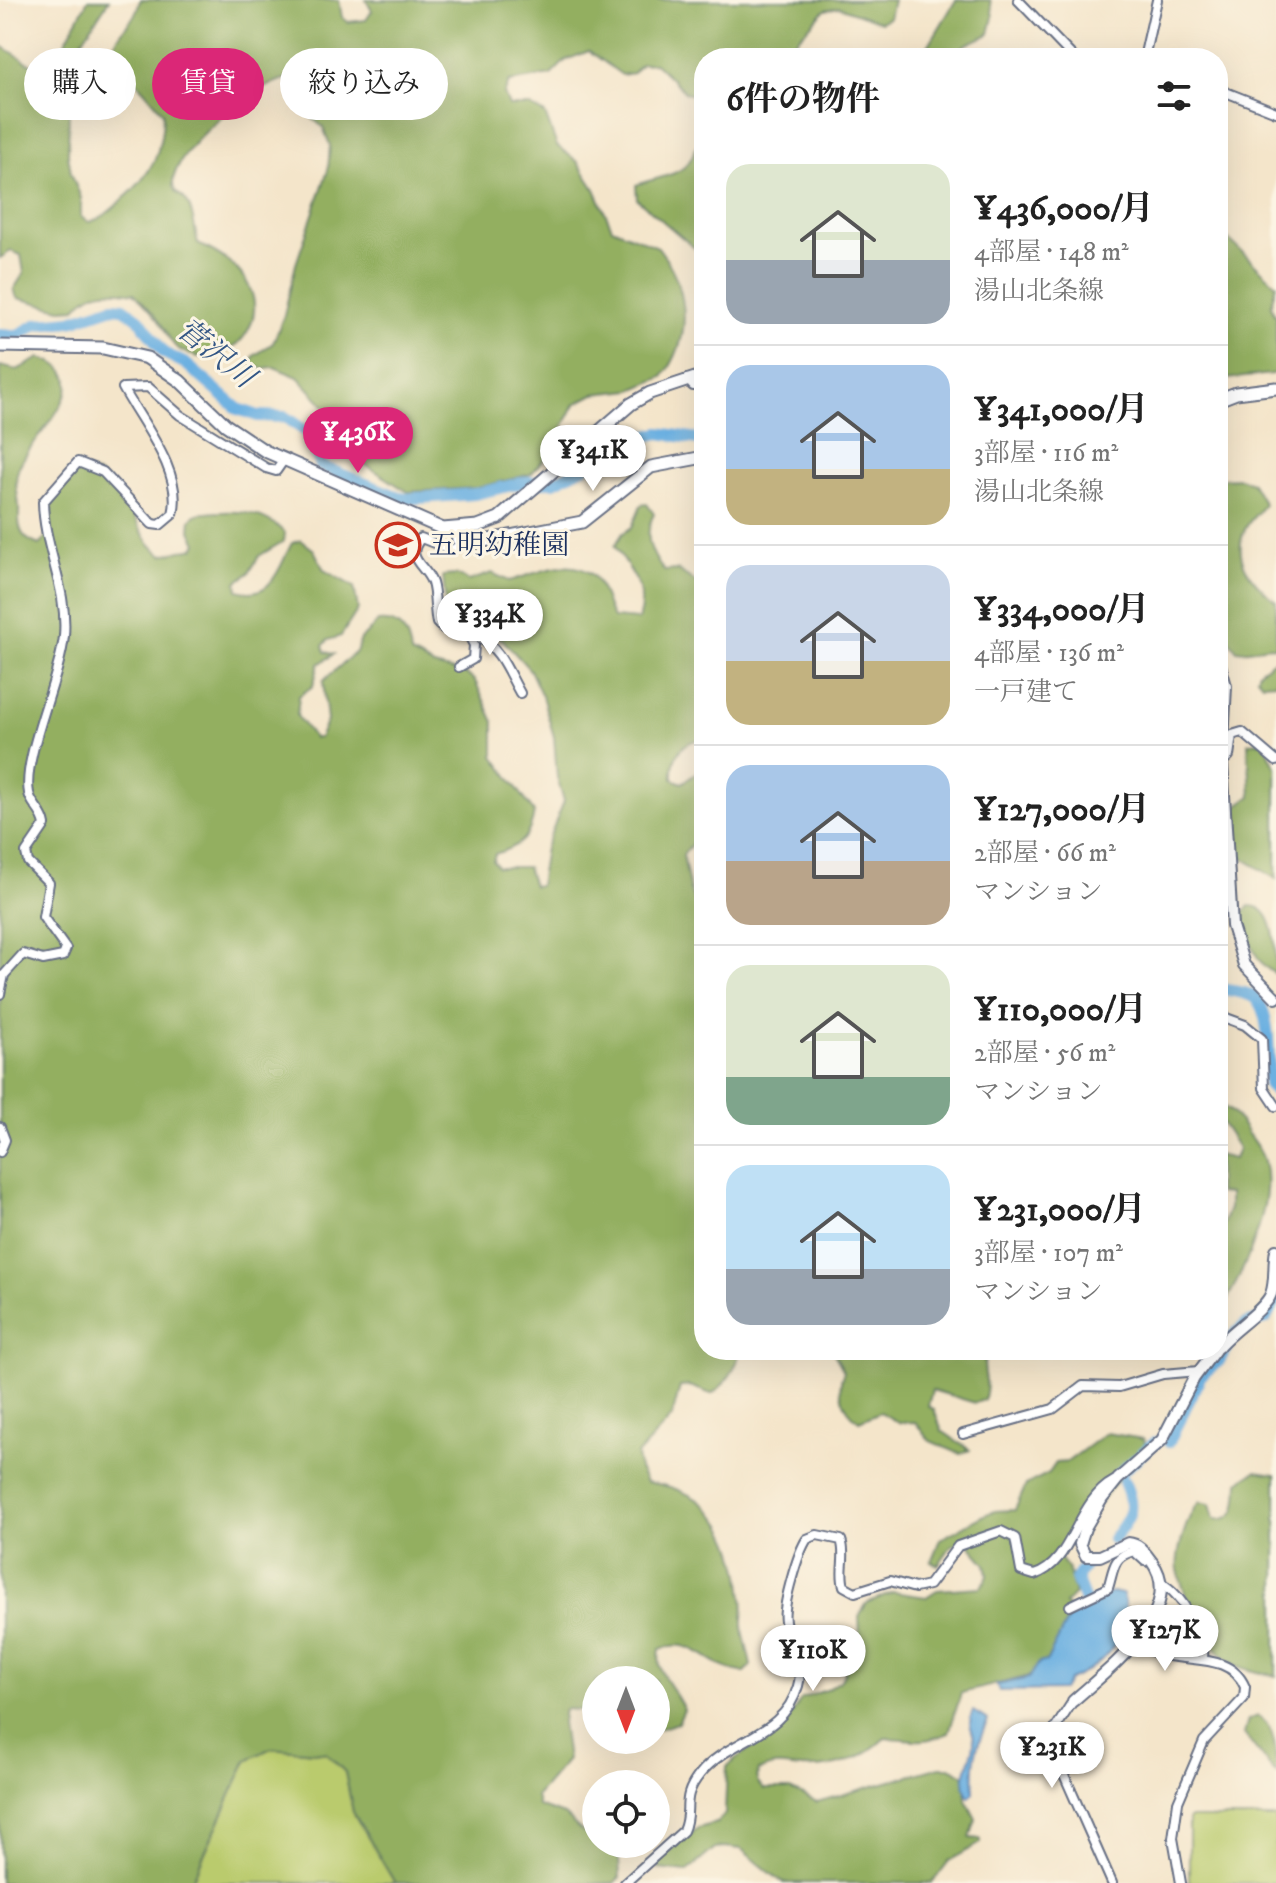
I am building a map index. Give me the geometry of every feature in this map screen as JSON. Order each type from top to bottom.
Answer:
[{"type":"main road","points":[[0,346],[103,348],[147,358],[180,381],[226,425],[283,461],[419,520],[456,530],[499,518],[613,416],[650,393],[694,377]]},
{"type":"main road","points":[[1228,396],[1276,388]]},
{"type":"main road","points":[[456,530],[462,544],[582,522],[651,467],[694,459]]},
{"type":"street","points":[[1018,0],[1064,48]]},
{"type":"street","points":[[1146,48],[1157,0]]},
{"type":"street","points":[[1228,93],[1276,112]]},
{"type":"street","points":[[687,379],[694,386]]},
{"type":"street","points":[[0,994],[4,975],[23,954],[53,960],[63,956],[66,949],[43,917],[49,883],[28,862],[26,853],[45,825],[41,810],[29,793],[30,767],[60,666],[64,636],[65,600],[43,523],[43,502],[78,462],[103,472],[152,524],[160,525],[173,514],[175,489],[123,388],[135,385],[157,393],[180,415],[266,468],[276,471],[283,461]]},
{"type":"street","points":[[462,544],[452,550],[421,538],[414,556],[416,564],[432,581],[437,623],[447,630],[481,638],[495,650],[520,693]]},
{"type":"street","points":[[459,667],[473,659],[475,652],[467,634]]},
{"type":"street","points":[[1228,757],[1232,735],[1242,732],[1276,761]]},
{"type":"street","points":[[1228,864],[1232,926],[1239,954],[1249,973],[1276,998]]},
{"type":"street","points":[[1228,1019],[1245,1025],[1262,1039],[1263,1081],[1276,1106]]},
{"type":"street","points":[[0,1127],[5,1140],[0,1152]]},
{"type":"street","points":[[1228,1335],[1267,1302],[1273,1285],[1276,1250]]},
{"type":"street","points":[[625,1883],[683,1831],[687,1792],[709,1764],[724,1752],[768,1730],[796,1694],[800,1666],[784,1618],[807,1539],[817,1535],[841,1540],[844,1550],[842,1580],[844,1586],[855,1592],[890,1581],[915,1588],[929,1585],[958,1546],[1001,1531],[1015,1538],[1021,1571],[1034,1575],[1055,1562],[1092,1499],[1162,1440],[1208,1360]]},
{"type":"street","points":[[963,1434],[1053,1409],[1083,1386],[1119,1387],[1163,1374],[1199,1371]]},
{"type":"street","points":[[1112,1883],[1054,1752],[1055,1729],[1073,1701],[1138,1642],[1161,1594],[1155,1566],[1135,1543],[1120,1544],[1093,1557],[1081,1550],[1082,1536],[1091,1514],[1118,1479]]},
{"type":"street","points":[[1070,1606],[1108,1588],[1112,1566],[1124,1554],[1134,1551],[1155,1566]]},
{"type":"street","points":[[1161,1583],[1175,1592],[1202,1641],[1203,1658]]},
{"type":"street","points":[[1138,1642],[1152,1654],[1191,1661],[1203,1658],[1232,1668],[1245,1687],[1244,1698],[1204,1741],[1178,1802],[1173,1838],[1181,1883]]},
{"type":"street","points":[[637,1883],[638,1872]]},
{"type":"green space","points":[[88,0],[109,0],[78,48],[62,48]]},
{"type":"green space","points":[[140,0],[339,0],[342,17],[348,22],[366,20],[372,11],[366,0],[893,0],[889,18],[880,22],[839,7],[825,10],[789,48],[694,48],[694,95],[686,93],[655,63],[641,64],[633,73],[622,75],[589,51],[566,60],[551,75],[509,82],[504,94],[509,106],[530,106],[545,114],[557,146],[577,161],[595,189],[612,228],[658,247],[663,254],[683,300],[683,331],[679,347],[663,377],[632,390],[594,394],[575,404],[549,454],[531,474],[477,488],[408,492],[363,463],[335,417],[298,377],[274,367],[256,369],[251,362],[254,356],[273,343],[328,170],[330,145],[323,127],[314,120],[448,120],[448,48],[280,48],[280,81],[264,89],[264,48],[152,48],[152,100],[136,83],[136,48],[113,48],[135,14]]},
{"type":"green space","points":[[956,0],[990,0],[993,17],[989,34],[962,48],[927,48]]},
{"type":"green space","points":[[0,45],[24,60],[24,120],[69,120],[71,173],[81,198],[81,217],[89,222],[110,211],[141,182],[158,151],[162,120],[218,120],[186,154],[176,170],[173,184],[189,206],[198,244],[231,264],[249,286],[254,308],[249,329],[236,345],[218,355],[197,356],[176,347],[156,317],[134,293],[102,291],[89,296],[76,308],[61,309],[17,298],[14,289],[24,273],[21,255],[11,251],[0,258]]},
{"type":"green space","points":[[694,152],[694,247],[637,199],[636,185],[671,174],[690,160]]},
{"type":"green space","points":[[1228,239],[1276,284],[1271,306],[1276,316],[1276,372],[1228,379]]},
{"type":"green space","points":[[40,358],[60,367],[68,378],[59,408],[18,470],[19,525],[29,540],[40,545],[44,540],[49,529],[52,496],[74,474],[85,469],[102,477],[124,498],[144,536],[163,555],[194,548],[197,543],[190,529],[191,519],[197,514],[244,513],[276,525],[285,533],[284,541],[259,556],[249,573],[237,582],[238,590],[250,592],[267,586],[292,543],[301,540],[314,550],[324,570],[354,587],[358,609],[341,636],[328,640],[323,646],[325,652],[334,654],[319,664],[313,686],[299,696],[297,716],[314,738],[319,738],[327,721],[323,681],[356,652],[361,639],[378,622],[392,623],[402,629],[411,654],[434,666],[466,674],[475,681],[494,722],[494,756],[534,812],[530,829],[522,840],[495,854],[493,861],[498,867],[527,867],[533,886],[539,885],[545,848],[564,801],[557,777],[554,737],[542,696],[530,670],[503,640],[486,630],[451,625],[447,621],[443,576],[457,575],[469,581],[492,573],[509,581],[553,568],[576,567],[586,570],[597,581],[613,618],[638,620],[640,589],[615,546],[622,534],[632,527],[641,505],[647,504],[654,514],[649,529],[650,544],[659,564],[664,571],[678,570],[694,581],[694,741],[679,751],[673,779],[682,783],[694,775],[694,841],[683,855],[694,900],[694,1360],[738,1360],[730,1375],[711,1394],[690,1386],[680,1387],[672,1417],[637,1455],[639,1469],[646,1482],[669,1487],[705,1505],[728,1535],[740,1574],[744,1602],[743,1629],[751,1666],[745,1672],[733,1670],[684,1646],[673,1646],[660,1649],[660,1666],[582,1666],[582,1711],[564,1709],[562,1722],[567,1760],[536,1796],[538,1806],[564,1815],[582,1831],[582,1858],[619,1859],[620,1877],[614,1883],[395,1883],[353,1812],[345,1772],[326,1753],[271,1748],[247,1760],[191,1883],[0,1883],[0,366],[17,370]]},
{"type":"green space","points":[[1240,478],[1252,483],[1264,504],[1248,524],[1241,547],[1251,577],[1276,601],[1276,647],[1237,650],[1228,639],[1228,479]]},
{"type":"green space","points":[[1276,659],[1276,682],[1262,683],[1257,677],[1259,671]]},
{"type":"green space","points":[[1248,743],[1265,744],[1276,768],[1276,879],[1235,853],[1235,807],[1251,796]]},
{"type":"green space","points":[[1249,906],[1265,913],[1273,930],[1276,974],[1262,963],[1253,948],[1243,913]]},
{"type":"green space","points":[[1228,1110],[1260,1151],[1266,1179],[1261,1220],[1246,1262],[1228,1297],[1228,1158],[1234,1159],[1238,1148],[1228,1132]]},
{"type":"green space","points":[[838,1360],[984,1360],[987,1388],[984,1400],[975,1403],[932,1390],[928,1406],[934,1410],[942,1431],[970,1450],[960,1454],[930,1441],[915,1422],[899,1423],[880,1412],[859,1421],[842,1398],[844,1371]]},
{"type":"green space","points":[[1106,1433],[1143,1439],[1146,1444],[1058,1556],[1068,1568],[1075,1594],[1065,1604],[1072,1611],[1071,1617],[1047,1661],[1034,1675],[961,1693],[949,1733],[938,1737],[923,1740],[885,1738],[867,1752],[836,1765],[814,1768],[776,1766],[758,1771],[757,1782],[763,1789],[790,1789],[817,1802],[940,1767],[950,1767],[965,1775],[966,1800],[976,1819],[970,1838],[981,1839],[981,1843],[949,1861],[932,1883],[783,1883],[741,1849],[725,1847],[715,1848],[687,1872],[658,1869],[658,1860],[670,1858],[670,1850],[698,1828],[717,1823],[725,1813],[727,1767],[771,1735],[790,1717],[801,1699],[828,1689],[841,1680],[860,1638],[859,1616],[867,1603],[893,1592],[926,1597],[937,1590],[981,1587],[988,1576],[986,1564],[965,1540],[952,1545],[938,1565],[931,1562],[940,1539],[990,1513],[1015,1510],[1026,1485],[1049,1473],[1056,1463],[1067,1462]]},
{"type":"green space","points":[[1256,1471],[1276,1474],[1276,1676],[1239,1666],[1220,1653],[1194,1613],[1178,1570],[1183,1534],[1195,1507],[1200,1502],[1210,1504],[1214,1519],[1229,1517],[1236,1509],[1239,1482]]},
{"type":"green space","points":[[670,1686],[684,1710],[678,1723],[670,1726]]},
{"type":"green space","points":[[1258,1716],[1272,1733],[1276,1774],[1244,1734],[1248,1720]]},
{"type":"green space","points":[[271,1748],[326,1753],[345,1772],[353,1812],[395,1883],[191,1883],[247,1760]]},
{"type":"green space","points":[[1189,1818],[1276,1818],[1276,1883],[1189,1883]]},
{"type":"water","points":[[1112,1592],[1123,1594],[1124,1622],[1113,1647],[1094,1666],[1069,1680],[1063,1690],[999,1691],[997,1685],[1029,1678],[1039,1663],[1047,1661],[1072,1611]]},
{"type":"water","points":[[973,1711],[988,1720],[975,1756],[974,1793],[969,1797],[964,1784],[973,1749],[970,1721]]},
{"type":"waterway","name":"菅沢川","points":[[0,335],[16,336],[38,324],[71,321],[113,307],[124,308],[139,319],[164,353],[186,364],[238,409],[258,416],[285,417],[307,432],[321,466],[404,499],[475,494],[525,482],[554,482],[639,438],[659,433],[694,438]]},
{"type":"waterway","name":"菅沢川","points":[[1228,990],[1247,994],[1260,1005],[1267,1026],[1269,1084],[1276,1092]]},
{"type":"waterway","name":"菅沢川","points":[[1228,1345],[1246,1324],[1266,1318],[1276,1298]]},
{"type":"waterway","name":"菅沢川","points":[[1169,1442],[1201,1375],[1220,1360]]},
{"type":"waterway","name":"菅沢川","points":[[1120,1473],[1154,1443]]},
{"type":"waterway","name":"菅沢川","points":[[1113,1539],[1130,1512],[1130,1499],[1124,1482]]},
{"type":"waterway","name":"菅沢川","points":[[1085,1565],[1076,1578],[1092,1619]]},
{"type":"place","name":"五明幼稚園","points":[[398,545]]}]
